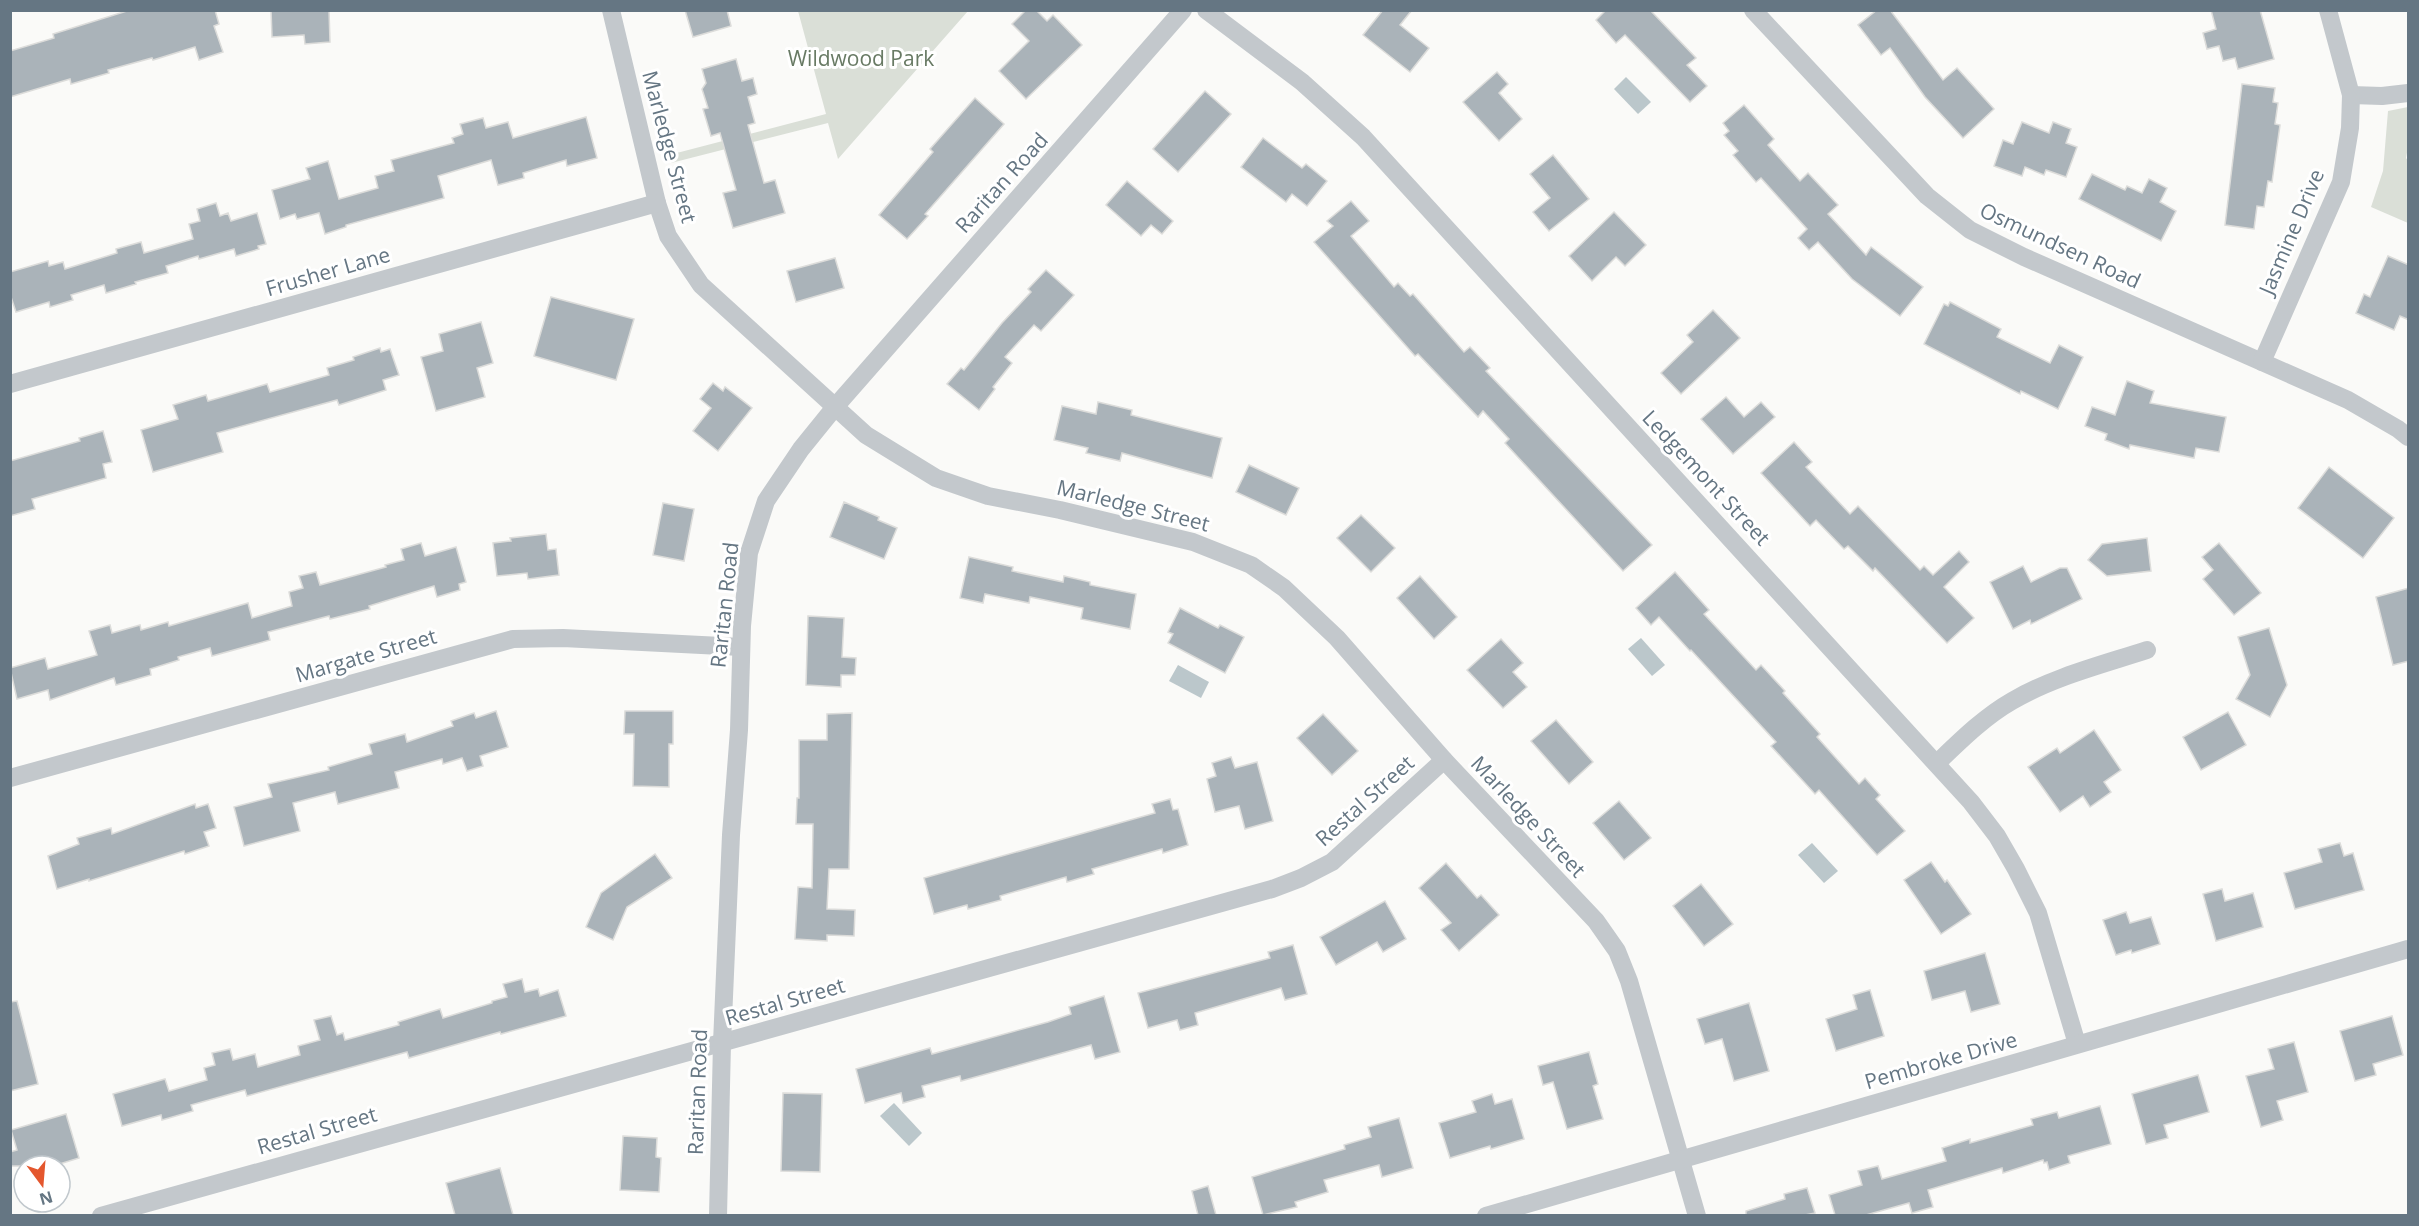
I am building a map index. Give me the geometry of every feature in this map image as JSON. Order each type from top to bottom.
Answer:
[{"type":"street","name":"Marledge Street","points":[[611,10],[657,203],[668,236],[701,285],[866,435],[936,478],[988,496],[1157,532],[1193,542],[1251,565],[1284,588],[1337,638],[1444,760],[1596,921],[1617,951],[1629,981],[1697,1215]]},
{"type":"street","name":"Raritan Road","points":[[718,1215],[722,1043],[741,647],[749,553],[766,501],[801,449],[835,406],[1183,10]]},
{"type":"street","name":"Ledgemont Street","points":[[1206,10],[1302,82],[1363,137],[1971,802],[2016,869],[2038,913],[2078,1044]]},
{"type":"street","name":"Osmundsen Road","points":[[1753,10],[1927,196],[1970,230],[2024,257],[2349,400],[2409,437]]},
{"type":"street","name":"Jasmine Drive","points":[[2262,362],[2341,182],[2350,128],[2351,95],[2328,10]]},
{"type":"street","points":[[2351,95],[2409,93]]},
{"type":"street","name":"Frusher Lane","points":[[10,384],[657,203]]},
{"type":"street","name":"Margate Street","points":[[10,778],[513,639],[563,638],[741,647]]},
{"type":"street","points":[[1937,763],[1972,731],[2012,701],[2059,679],[2147,650]]},
{"type":"street","name":"Restal Street","points":[[101,1215],[1272,889],[1301,879],[1332,862],[1444,760]]},
{"type":"street","name":"Pembroke Drive","points":[[1486,1215],[2409,949]]},
{"type":"green space","name":"Wildwood Park","points":[[798,11],[968,11],[838,159],[828,123],[671,163],[669,155],[826,114]]},
{"type":"green space","points":[[2408,107],[2406,158],[2408,161],[2408,223],[2371,207],[2383,171],[2388,111]]},
{"type":"shaded area","points":[[1626,77],[1651,102],[1638,114],[1614,89]]},
{"type":"shaded area","points":[[1641,638],[1665,665],[1652,676],[1628,649]]},
{"type":"shaded area","points":[[1178,665],[1209,682],[1201,698],[1169,681]]},
{"type":"shaded area","points":[[1812,843],[1838,871],[1824,883],[1798,855]]},
{"type":"shaded area","points":[[894,1103],[922,1133],[909,1146],[880,1116]]},
{"type":"building","points":[[130,10],[215,10],[219,24],[214,26],[223,52],[199,60],[195,47],[153,60],[152,58],[108,70],[109,73],[71,84],[70,79],[10,97],[10,51],[54,38],[53,34]]},
{"type":"building","points":[[271,10],[329,10],[330,42],[305,44],[304,35],[272,37]]},
{"type":"building","points":[[685,10],[727,10],[731,26],[693,37]]},
{"type":"building","points":[[1026,10],[1036,10],[1047,21],[1053,15],[1082,45],[1026,99],[999,71],[1029,41],[1012,24]]},
{"type":"building","points":[[1383,10],[1412,10],[1400,25],[1429,48],[1410,72],[1363,35]]},
{"type":"building","points":[[1606,10],[1650,10],[1696,58],[1687,65],[1707,86],[1690,102],[1625,35],[1616,43],[1596,20]]},
{"type":"building","points":[[1877,10],[1890,10],[1943,80],[1957,68],[1994,109],[1963,138],[1925,97],[1890,48],[1881,55],[1858,25]]},
{"type":"building","points":[[2211,10],[2260,10],[2274,59],[2238,69],[2235,58],[2223,61],[2219,46],[2207,49],[2203,33],[2216,29]]},
{"type":"building","points":[[736,59],[742,81],[753,78],[757,94],[748,97],[755,123],[748,125],[764,183],[775,180],[785,213],[733,228],[723,193],[736,190],[720,133],[711,136],[703,109],[708,108],[702,89],[706,83],[702,69]]},
{"type":"building","points":[[1497,72],[1508,84],[1499,93],[1522,119],[1499,141],[1463,102]]},
{"type":"building","points":[[2242,84],[2275,88],[2273,102],[2278,103],[2275,124],[2280,125],[2272,182],[2268,181],[2264,207],[2257,206],[2254,229],[2225,225]]},
{"type":"building","points":[[1205,91],[1231,114],[1178,172],[1153,149]]},
{"type":"building","points":[[975,98],[1004,124],[925,214],[928,216],[907,239],[879,215],[933,152],[930,149]]},
{"type":"building","points":[[1744,105],[1774,139],[1768,145],[1800,181],[1808,173],[1838,205],[1828,214],[1866,255],[1871,247],[1923,287],[1900,316],[1852,279],[1818,242],[1809,250],[1798,238],[1807,229],[1761,178],[1756,182],[1733,155],[1738,151],[1724,135],[1729,131],[1723,123]]},
{"type":"building","points":[[586,117],[597,158],[567,166],[566,160],[523,173],[524,178],[498,185],[491,160],[438,176],[444,198],[346,225],[346,227],[325,234],[319,213],[297,219],[295,214],[280,219],[272,190],[310,179],[306,168],[328,161],[339,199],[378,188],[375,176],[394,171],[391,160],[454,143],[452,138],[463,134],[460,124],[483,118],[486,128],[508,122],[513,138]]},
{"type":"building","points":[[2022,122],[2049,133],[2053,122],[2071,129],[2066,143],[2077,147],[2066,177],[2046,170],[2044,175],[2025,167],[2022,176],[1994,166],[2003,140],[2013,144]]},
{"type":"building","points":[[1263,138],[1302,168],[1306,164],[1327,181],[1307,206],[1292,194],[1286,202],[1241,167]]},
{"type":"building","points":[[1553,155],[1589,199],[1549,231],[1533,212],[1550,198],[1530,174]]},
{"type":"building","points":[[2092,174],[2125,190],[2127,186],[2142,193],[2149,179],[2167,188],[2160,202],[2176,211],[2161,241],[2079,199]]},
{"type":"building","points":[[1127,181],[1173,221],[1162,234],[1151,225],[1141,236],[1106,205]]},
{"type":"building","points":[[1351,201],[1369,221],[1351,236],[1394,287],[1398,283],[1410,296],[1413,294],[1464,352],[1470,347],[1490,368],[1486,371],[1652,545],[1623,571],[1505,443],[1509,439],[1483,411],[1478,417],[1418,354],[1415,356],[1314,242],[1333,226],[1327,221]]},
{"type":"building","points":[[216,203],[220,216],[228,213],[231,221],[257,213],[266,244],[258,246],[259,249],[236,256],[234,249],[199,259],[198,256],[166,266],[168,273],[135,282],[136,284],[106,293],[104,285],[71,295],[73,300],[50,307],[49,302],[16,312],[10,294],[10,272],[48,261],[49,266],[63,262],[65,269],[117,253],[116,249],[141,242],[144,253],[193,239],[189,224],[200,221],[197,209]]},
{"type":"building","points":[[1614,212],[1646,245],[1625,266],[1616,257],[1592,281],[1569,256]]},
{"type":"building","points":[[2388,256],[2409,265],[2409,320],[2400,316],[2394,330],[2356,313],[2364,294],[2370,297]]},
{"type":"building","points":[[835,258],[844,288],[796,302],[787,271]]},
{"type":"building","points":[[1046,270],[1074,295],[1041,331],[1034,325],[1005,357],[1012,363],[979,410],[947,384],[961,368],[964,370],[1031,292],[1028,289]]},
{"type":"building","points":[[551,297],[634,319],[616,380],[534,356]]},
{"type":"building","points":[[1950,302],[2001,329],[1997,337],[2050,363],[2059,345],[2083,357],[2058,409],[2021,391],[2020,394],[1924,344],[1944,304],[1948,306]]},
{"type":"building","points":[[1713,310],[1740,338],[1681,394],[1661,373],[1693,342],[1687,335]]},
{"type":"building","points":[[481,322],[493,363],[477,368],[485,397],[436,411],[421,357],[443,351],[439,334]]},
{"type":"building","points":[[380,348],[381,352],[390,349],[399,375],[383,380],[386,390],[339,405],[337,400],[217,433],[223,452],[153,472],[141,430],[178,419],[173,405],[206,395],[208,401],[267,384],[270,392],[329,375],[327,368],[354,360],[353,357]]},
{"type":"building","points":[[2127,381],[2154,391],[2150,403],[2226,417],[2219,452],[2196,448],[2194,458],[2130,445],[2129,449],[2105,440],[2107,434],[2085,426],[2092,407],[2115,415]]},
{"type":"building","points":[[713,383],[723,391],[725,387],[752,408],[718,451],[693,431],[711,408],[700,399]]},
{"type":"building","points":[[1726,397],[1744,417],[1761,402],[1775,417],[1733,454],[1701,419]]},
{"type":"building","points":[[1098,402],[1132,410],[1131,415],[1222,438],[1212,478],[1122,453],[1120,461],[1086,453],[1088,448],[1054,440],[1062,406],[1096,414]]},
{"type":"building","points":[[103,431],[112,462],[103,464],[106,478],[32,499],[35,509],[10,516],[10,461],[80,441],[79,438]]},
{"type":"building","points":[[1794,442],[1812,462],[1806,467],[1850,514],[1858,506],[1920,570],[1924,566],[1933,575],[1959,551],[1969,562],[1944,587],[1974,618],[1947,643],[1875,568],[1873,571],[1848,546],[1844,549],[1816,520],[1810,526],[1761,473]]},
{"type":"building","points":[[1249,465],[1299,488],[1286,515],[1236,492]]},
{"type":"building","points":[[2329,467],[2394,518],[2363,558],[2298,508]]},
{"type":"building","points":[[844,502],[879,517],[878,520],[897,528],[884,559],[830,537]]},
{"type":"building","points":[[663,503],[694,509],[684,561],[653,555]]},
{"type":"building","points":[[1361,515],[1395,548],[1371,572],[1337,538]]},
{"type":"building","points":[[546,534],[548,550],[556,549],[559,575],[528,579],[527,573],[497,576],[493,543],[511,541],[510,538]]},
{"type":"building","points":[[2147,538],[2151,571],[2107,576],[2088,560],[2102,544]]},
{"type":"building","points":[[421,543],[425,556],[456,547],[466,582],[459,584],[460,590],[437,597],[434,586],[369,606],[370,609],[330,619],[329,616],[268,632],[270,640],[212,656],[210,648],[178,657],[179,660],[150,669],[151,675],[116,685],[114,678],[50,700],[48,690],[17,699],[10,668],[45,658],[48,669],[97,655],[89,631],[110,625],[112,633],[140,625],[141,630],[168,622],[169,626],[248,603],[252,618],[292,606],[289,592],[303,588],[299,576],[316,572],[320,585],[404,560],[401,549]]},
{"type":"building","points":[[2219,543],[2261,593],[2234,615],[2203,579],[2213,570],[2202,557]]},
{"type":"building","points":[[969,557],[1013,567],[1012,571],[1063,582],[1064,576],[1090,582],[1090,585],[1136,594],[1130,629],[1081,619],[1083,608],[1030,597],[1029,603],[985,594],[983,603],[960,598]]},
{"type":"building","points":[[2023,566],[2031,582],[2060,568],[2067,568],[2082,599],[2031,624],[2030,620],[2013,629],[1990,582]]},
{"type":"building","points":[[1675,572],[1709,610],[1704,614],[1756,670],[1761,665],[1785,691],[1783,693],[1820,734],[1817,737],[1859,784],[1865,778],[1880,795],[1876,799],[1905,831],[1877,855],[1819,790],[1815,794],[1771,746],[1776,742],[1659,617],[1651,625],[1636,608]]},
{"type":"building","points":[[1420,576],[1457,617],[1434,639],[1397,598]]},
{"type":"building","points":[[2409,588],[2409,661],[2393,665],[2376,597]]},
{"type":"building","points":[[1180,608],[1218,628],[1220,625],[1244,637],[1225,673],[1168,643],[1173,634],[1168,632]]},
{"type":"building","points":[[808,616],[844,618],[842,657],[856,658],[855,675],[841,675],[841,687],[806,685]]},
{"type":"building","points":[[2269,628],[2287,685],[2270,717],[2236,699],[2250,675],[2238,637]]},
{"type":"building","points":[[1501,639],[1523,663],[1513,672],[1527,687],[1503,708],[1467,670]]},
{"type":"building","points":[[496,711],[508,747],[480,756],[483,766],[467,771],[462,758],[443,764],[442,759],[395,772],[399,788],[338,804],[335,792],[293,803],[300,831],[244,846],[234,807],[272,797],[268,784],[329,770],[328,767],[372,754],[369,744],[405,734],[407,742],[453,726],[451,721],[474,713],[476,718]]},
{"type":"building","points":[[625,711],[673,711],[673,744],[669,744],[669,787],[633,786],[634,734],[624,734]]},
{"type":"building","points":[[2228,712],[2246,745],[2201,770],[2183,737]]},
{"type":"building","points":[[852,713],[849,869],[829,869],[827,909],[855,910],[854,936],[827,935],[827,941],[795,939],[798,887],[812,888],[813,824],[796,824],[797,798],[799,798],[799,740],[827,740],[827,714]]},
{"type":"building","points":[[1323,714],[1358,751],[1332,775],[1297,738]]},
{"type":"building","points":[[1556,720],[1593,762],[1569,784],[1531,741]]},
{"type":"building","points":[[2094,730],[2121,770],[2104,782],[2111,792],[2090,807],[2083,796],[2060,812],[2028,767],[2057,748],[2060,753]]},
{"type":"building","points":[[1231,757],[1235,768],[1257,762],[1273,821],[1245,829],[1239,806],[1215,812],[1207,779],[1216,776],[1212,763]]},
{"type":"building","points":[[1170,799],[1173,810],[1178,809],[1188,845],[1163,853],[1162,849],[1092,869],[1094,874],[1067,882],[1066,877],[1000,896],[1001,900],[968,909],[967,905],[934,914],[924,878],[1155,813],[1152,804]]},
{"type":"building","points":[[1619,801],[1651,838],[1624,860],[1593,823]]},
{"type":"building","points":[[195,804],[196,808],[208,804],[216,828],[204,832],[209,846],[185,854],[184,851],[57,889],[48,856],[79,844],[77,838],[111,828],[112,834]]},
{"type":"building","points":[[2340,843],[2344,856],[2353,853],[2364,890],[2295,909],[2284,873],[2322,862],[2318,849]]},
{"type":"building","points":[[655,854],[672,878],[627,907],[613,940],[586,927],[601,893]]},
{"type":"building","points":[[1931,862],[1971,914],[1941,934],[1904,880]]},
{"type":"building","points":[[1446,863],[1477,898],[1481,895],[1499,915],[1459,951],[1441,930],[1451,923],[1419,888]]},
{"type":"building","points":[[1701,884],[1733,924],[1704,946],[1673,906]]},
{"type":"building","points":[[2222,889],[2225,901],[2253,893],[2263,927],[2216,941],[2203,894]]},
{"type":"building","points":[[1385,901],[1406,939],[1383,952],[1377,942],[1336,965],[1320,937]]},
{"type":"building","points":[[2126,912],[2130,923],[2151,917],[2160,944],[2132,953],[2131,950],[2116,955],[2103,920]]},
{"type":"building","points":[[1293,945],[1307,994],[1285,1000],[1281,988],[1195,1013],[1198,1025],[1180,1030],[1177,1020],[1148,1028],[1138,993],[1270,958],[1268,952]]},
{"type":"building","points":[[1985,953],[2000,1004],[1971,1012],[1965,991],[1932,1000],[1924,971]]},
{"type":"building","points":[[522,979],[525,992],[538,989],[540,996],[558,990],[566,1016],[409,1058],[407,1052],[247,1096],[245,1090],[191,1105],[193,1111],[162,1120],[161,1115],[122,1126],[113,1094],[165,1079],[169,1091],[207,1080],[204,1068],[215,1065],[212,1053],[230,1049],[233,1060],[255,1054],[258,1067],[300,1055],[298,1046],[320,1040],[314,1020],[331,1016],[337,1035],[343,1033],[345,1040],[399,1025],[398,1022],[440,1009],[443,1018],[492,1003],[492,1001],[507,997],[503,984]]},
{"type":"building","points":[[1870,990],[1884,1036],[1836,1051],[1826,1019],[1857,1009],[1853,995]]},
{"type":"building","points":[[1104,996],[1120,1052],[1095,1059],[1091,1045],[961,1081],[960,1076],[922,1086],[925,1097],[903,1103],[901,1093],[865,1103],[856,1069],[930,1048],[932,1054],[1048,1022],[1071,1014],[1069,1007]]},
{"type":"building","points":[[17,1001],[38,1084],[10,1091],[10,1002]]},
{"type":"building","points":[[1749,1003],[1769,1071],[1734,1081],[1722,1039],[1705,1044],[1697,1019]]},
{"type":"building","points":[[2392,1016],[2403,1055],[2373,1064],[2376,1075],[2355,1081],[2340,1031]]},
{"type":"building","points":[[2294,1042],[2308,1092],[2277,1101],[2283,1120],[2261,1127],[2246,1076],[2274,1069],[2268,1049]]},
{"type":"building","points":[[1589,1052],[1598,1084],[1593,1086],[1603,1119],[1567,1129],[1553,1082],[1543,1085],[1538,1066]]},
{"type":"building","points":[[2198,1075],[2209,1112],[2164,1125],[2168,1138],[2146,1144],[2132,1094]]},
{"type":"building","points":[[783,1093],[822,1094],[820,1172],[781,1171]]},
{"type":"building","points":[[1492,1094],[1495,1104],[1512,1099],[1524,1139],[1450,1158],[1439,1123],[1476,1112],[1472,1101]]},
{"type":"building","points":[[2100,1106],[2111,1144],[2068,1156],[2070,1163],[2049,1170],[2047,1162],[2044,1163],[2043,1160],[2003,1173],[2002,1168],[1928,1190],[1933,1207],[1912,1213],[1909,1203],[1866,1215],[1835,1215],[1829,1195],[1862,1185],[1858,1171],[1878,1166],[1882,1179],[1946,1161],[1942,1148],[1970,1139],[1970,1143],[2033,1125],[2031,1119],[2057,1112],[2059,1118]]},
{"type":"building","points":[[66,1114],[79,1158],[72,1160],[72,1154],[12,1154],[12,1166],[10,1166],[10,1152],[17,1150],[11,1130]]},
{"type":"building","points":[[1399,1118],[1413,1168],[1382,1177],[1379,1165],[1324,1180],[1328,1192],[1295,1202],[1297,1207],[1263,1215],[1252,1177],[1345,1149],[1344,1145],[1371,1137],[1368,1127]]},
{"type":"building","points":[[623,1136],[657,1138],[656,1157],[661,1158],[659,1192],[620,1190]]},
{"type":"building","points":[[500,1168],[513,1215],[455,1215],[446,1183]]},
{"type":"building","points":[[1208,1186],[1216,1215],[1198,1215],[1192,1191]]},
{"type":"building","points":[[1807,1188],[1815,1213],[1746,1215],[1746,1211],[1785,1199],[1784,1194]]}]
